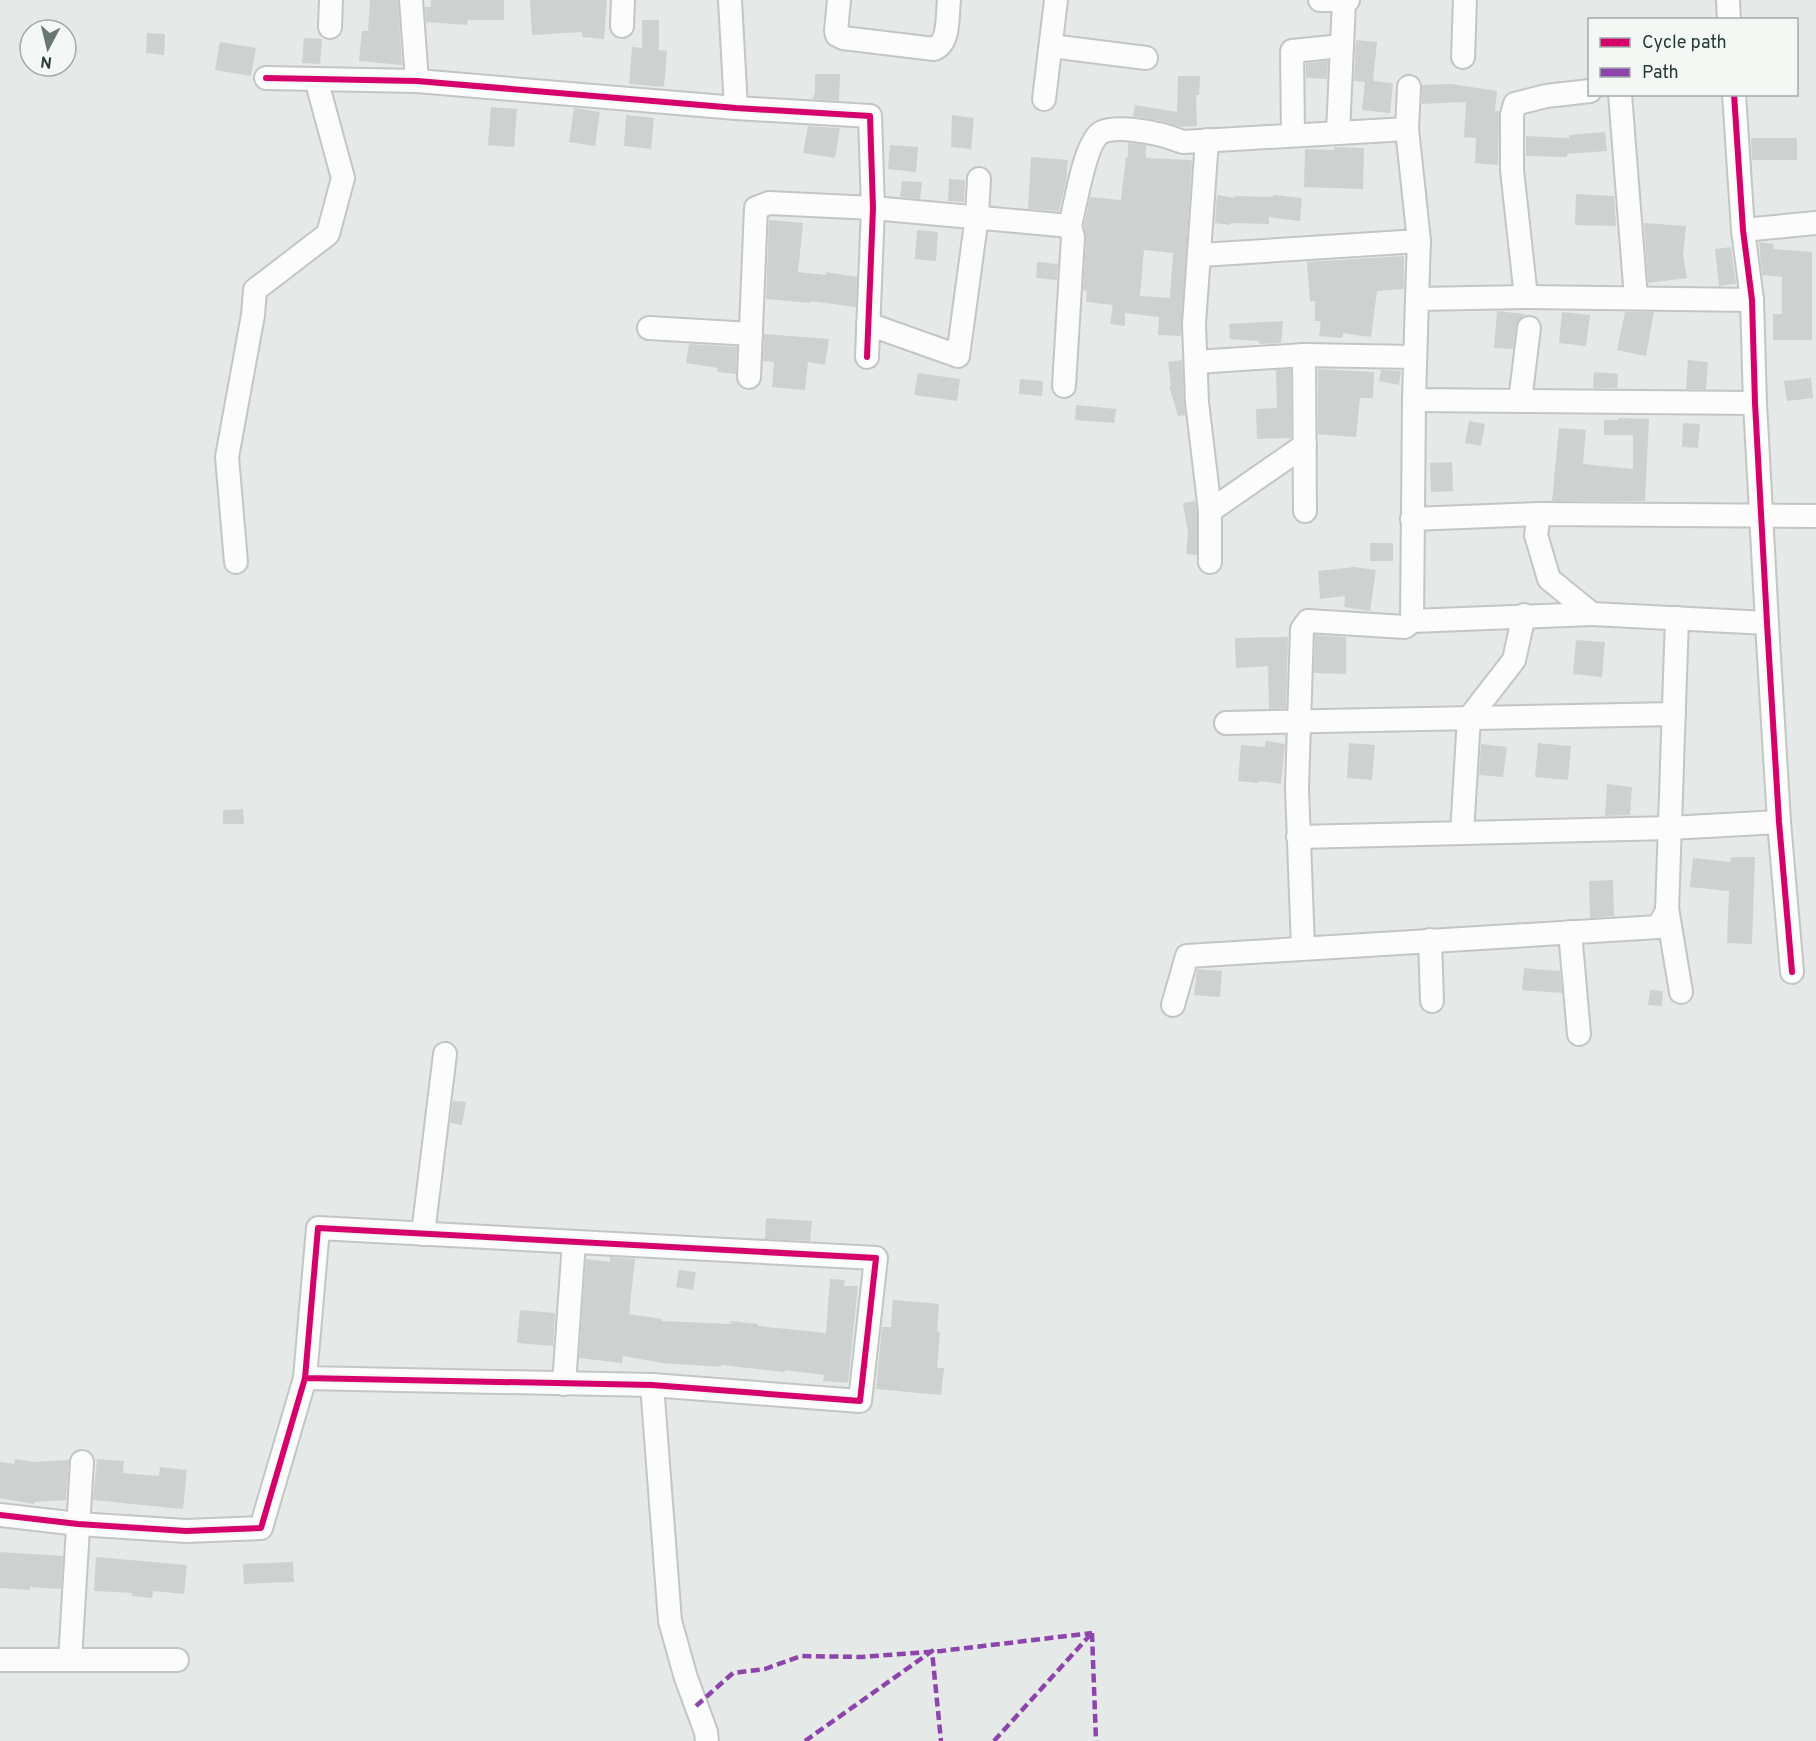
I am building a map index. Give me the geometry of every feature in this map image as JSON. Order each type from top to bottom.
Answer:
[{"type":"street","points":[[330,27],[331,0]]},
{"type":"street","points":[[411,0],[417,81]]},
{"type":"street","points":[[622,26],[623,0]]},
{"type":"street","points":[[730,0],[736,108]]},
{"type":"street","points":[[839,0],[837,35],[843,38],[934,50],[945,41],[949,0]]},
{"type":"street","points":[[1044,99],[1056,0]]},
{"type":"street","points":[[1320,0],[1346,0],[1338,133]]},
{"type":"street","points":[[1463,57],[1465,0]]},
{"type":"street","points":[[1728,0],[1729,18]]},
{"type":"street","points":[[1051,46],[1146,58]]},
{"type":"street","points":[[1293,135],[1292,51],[1342,46]]},
{"type":"street","points":[[266,78],[417,81],[736,108],[870,116],[873,208],[867,357]]},
{"type":"street","points":[[236,562],[227,457],[253,315],[255,290],[328,234],[343,178],[316,79]]},
{"type":"street","points":[[1409,87],[1407,129],[1419,241],[1414,357],[1412,621]]},
{"type":"street","points":[[1527,297],[1512,170],[1512,115],[1515,104],[1546,96],[1588,91]]},
{"type":"street","points":[[1620,96],[1636,298]]},
{"type":"street","points":[[1734,96],[1743,230],[1752,300],[1767,623],[1779,822],[1792,972]]},
{"type":"street","points":[[1065,386],[1073,237],[1070,226],[1086,155],[1102,132],[1123,128],[1164,134],[1183,142],[1407,129]]},
{"type":"street","points":[[1207,140],[1201,255],[1194,324],[1197,402],[1210,511],[1210,562]]},
{"type":"street","points":[[868,324],[958,356],[980,179]]},
{"type":"street","points":[[749,377],[756,208],[769,203],[873,208],[1070,226]]},
{"type":"street","points":[[1743,230],[1816,223]]},
{"type":"street","points":[[1201,255],[1419,241]]},
{"type":"street","points":[[1417,299],[1527,297],[1752,300]]},
{"type":"street","points":[[649,328],[751,334]]},
{"type":"street","points":[[1520,401],[1529,328]]},
{"type":"street","points":[[1196,362],[1304,355],[1414,357]]},
{"type":"street","points":[[1304,355],[1305,511]]},
{"type":"street","points":[[1414,400],[1755,403]]},
{"type":"street","points":[[1210,511],[1305,445]]},
{"type":"street","points":[[1412,519],[1539,514],[1816,516]]},
{"type":"street","points":[[1539,514],[1536,535],[1549,579],[1592,614]]},
{"type":"street","points":[[1303,948],[1297,788],[1302,629],[1308,621],[1405,627],[1412,621],[1592,614],[1767,623]]},
{"type":"street","points":[[1462,833],[1469,718],[1514,660],[1524,615]]},
{"type":"street","points":[[1677,618],[1667,908],[1682,992]]},
{"type":"street","points":[[1226,723],[1674,714]]},
{"type":"street","points":[[1298,837],[1670,828],[1779,822]]},
{"type":"street","points":[[1173,1005],[1187,956],[1658,927],[1667,908]]},
{"type":"street","points":[[1570,932],[1579,1034]]},
{"type":"street","points":[[1430,940],[1432,1001]]},
{"type":"street","points":[[423,1234],[445,1054]]},
{"type":"street","points":[[0,1515],[78,1524],[186,1531],[261,1528],[305,1378],[318,1228],[876,1258],[860,1401],[651,1386],[305,1378]]},
{"type":"street","points":[[564,1384],[574,1242]]},
{"type":"street","points":[[651,1386],[670,1621],[707,1741]]},
{"type":"street","points":[[70,1660],[82,1462]]},
{"type":"street","points":[[0,1660],[177,1660]]},
{"type":"building","points":[[370,0],[398,0],[402,65],[359,61],[362,31],[368,31]]},
{"type":"building","points":[[431,0],[504,0],[504,20],[468,20],[467,25],[426,22],[425,7],[431,7]]},
{"type":"building","points":[[530,0],[607,0],[604,39],[582,37],[582,32],[532,35]]},
{"type":"building","points":[[642,20],[659,20],[659,50],[667,51],[664,87],[629,84],[632,47],[642,48]]},
{"type":"building","points":[[147,33],[165,34],[164,55],[146,53]]},
{"type":"building","points":[[304,38],[322,39],[320,64],[302,63]]},
{"type":"building","points":[[1356,40],[1377,42],[1373,81],[1393,83],[1390,113],[1362,110],[1365,82],[1354,81]]},
{"type":"building","points":[[220,42],[256,48],[251,76],[215,70]]},
{"type":"building","points":[[1328,61],[1327,79],[1306,78],[1306,63]]},
{"type":"building","points":[[815,74],[840,74],[839,101],[812,99],[815,93]]},
{"type":"building","points":[[1178,76],[1200,76],[1199,95],[1196,95],[1197,126],[1182,127],[1133,116],[1135,105],[1177,112]]},
{"type":"building","points":[[1451,84],[1497,91],[1495,111],[1499,111],[1498,165],[1475,163],[1476,138],[1464,137],[1466,102],[1422,104],[1422,85]]},
{"type":"building","points":[[491,107],[517,109],[514,147],[488,145]]},
{"type":"building","points":[[574,108],[600,112],[595,146],[569,142]]},
{"type":"building","points":[[626,115],[654,118],[651,149],[624,146]]},
{"type":"building","points":[[952,115],[974,118],[971,149],[951,147]]},
{"type":"building","points":[[808,126],[840,128],[835,158],[803,153]]},
{"type":"building","points":[[1605,132],[1607,151],[1567,154],[1567,157],[1526,156],[1526,136],[1569,138],[1569,135]]},
{"type":"building","points":[[1751,138],[1797,138],[1797,160],[1752,160]]},
{"type":"building","points":[[1128,143],[1146,145],[1146,158],[1192,160],[1181,336],[1158,335],[1159,317],[1125,313],[1125,326],[1110,324],[1113,305],[1086,302],[1087,291],[1083,290],[1086,238],[1084,226],[1090,197],[1121,200],[1126,157],[1128,157]],"holes":[[[1144,250],[1173,253],[1170,298],[1140,296]]]},
{"type":"building","points":[[890,145],[918,147],[916,172],[888,169]]},
{"type":"building","points":[[1334,147],[1364,148],[1363,189],[1304,187],[1305,149],[1334,150]]},
{"type":"building","points":[[1031,157],[1068,160],[1059,211],[1028,209]]},
{"type":"building","points":[[949,179],[965,180],[964,202],[948,201]]},
{"type":"building","points":[[902,181],[922,182],[920,199],[900,197]]},
{"type":"building","points":[[1576,194],[1614,196],[1616,226],[1575,225]]},
{"type":"building","points":[[1217,195],[1235,198],[1235,196],[1273,197],[1273,195],[1302,198],[1300,221],[1269,217],[1269,224],[1215,223]]},
{"type":"building","points":[[769,220],[803,223],[798,272],[826,275],[826,272],[857,277],[856,307],[810,301],[810,303],[766,299]]},
{"type":"building","points":[[1644,223],[1686,226],[1683,255],[1687,278],[1648,283]]},
{"type":"building","points":[[917,230],[938,232],[936,261],[915,259]]},
{"type":"building","points":[[1759,242],[1774,244],[1773,249],[1812,252],[1812,340],[1773,340],[1773,314],[1782,314],[1782,277],[1762,275]]},
{"type":"building","points":[[1731,247],[1736,284],[1719,286],[1715,249]]},
{"type":"building","points":[[1404,256],[1404,289],[1377,291],[1371,337],[1343,333],[1342,338],[1319,336],[1321,321],[1315,321],[1315,301],[1310,301],[1307,262]]},
{"type":"building","points":[[1037,262],[1058,264],[1057,280],[1036,278]]},
{"type":"building","points":[[1497,311],[1525,314],[1516,326],[1513,349],[1494,348]]},
{"type":"building","points":[[1562,312],[1590,315],[1586,346],[1559,343]]},
{"type":"building","points":[[1625,312],[1654,312],[1646,356],[1617,350]]},
{"type":"building","points":[[1283,321],[1281,343],[1259,344],[1259,341],[1230,339],[1229,324]]},
{"type":"building","points":[[764,334],[829,339],[825,365],[808,362],[805,390],[772,387],[774,362],[763,361]]},
{"type":"building","points":[[689,344],[737,347],[736,374],[717,372],[718,368],[686,363]]},
{"type":"building","points":[[1182,360],[1185,415],[1178,416],[1169,386],[1171,386],[1168,362]]},
{"type":"building","points":[[1688,360],[1708,362],[1706,389],[1686,389]]},
{"type":"building","points":[[1291,369],[1291,438],[1257,439],[1256,409],[1277,408],[1276,370]]},
{"type":"building","points":[[1318,369],[1374,372],[1373,398],[1360,398],[1356,437],[1318,434]]},
{"type":"building","points":[[1381,370],[1401,371],[1399,385],[1379,381]]},
{"type":"building","points":[[1594,372],[1618,374],[1617,388],[1593,388]]},
{"type":"building","points":[[918,373],[960,379],[957,401],[914,395]]},
{"type":"building","points":[[1811,378],[1813,398],[1787,401],[1784,381]]},
{"type":"building","points":[[1020,379],[1043,381],[1042,396],[1019,394]]},
{"type":"building","points":[[1076,405],[1116,409],[1114,423],[1075,420]]},
{"type":"building","points":[[1618,418],[1649,419],[1645,501],[1552,501],[1559,428],[1586,430],[1583,464],[1633,469],[1633,435],[1604,435],[1604,420],[1618,420]]},
{"type":"building","points":[[1469,421],[1485,424],[1481,446],[1465,443]]},
{"type":"building","points":[[1683,423],[1700,424],[1698,448],[1682,447]]},
{"type":"building","points":[[1452,462],[1453,491],[1431,492],[1430,463]]},
{"type":"building","points":[[1195,501],[1197,555],[1186,554],[1188,533],[1183,503]]},
{"type":"building","points":[[1370,543],[1393,543],[1393,561],[1370,561]]},
{"type":"building","points":[[1354,567],[1376,570],[1370,611],[1344,607],[1345,596],[1320,599],[1318,571]]},
{"type":"building","points":[[1315,635],[1346,637],[1346,674],[1314,673]]},
{"type":"building","points":[[1288,637],[1286,708],[1269,709],[1268,666],[1236,668],[1235,638]]},
{"type":"building","points":[[1576,640],[1605,642],[1602,677],[1573,674]]},
{"type":"building","points":[[1266,741],[1285,744],[1281,784],[1238,781],[1241,745],[1265,747]]},
{"type":"building","points":[[1349,743],[1375,745],[1372,780],[1347,778]]},
{"type":"building","points":[[1538,743],[1571,746],[1568,780],[1535,777]]},
{"type":"building","points":[[1481,744],[1507,747],[1503,777],[1479,775]]},
{"type":"building","points":[[1607,784],[1632,787],[1630,815],[1605,816]]},
{"type":"building","points":[[243,809],[244,824],[223,824],[223,810]]},
{"type":"building","points":[[1731,857],[1755,857],[1752,944],[1727,943],[1729,891],[1690,887],[1693,858],[1730,862]]},
{"type":"building","points":[[1613,880],[1614,916],[1590,918],[1589,881]]},
{"type":"building","points":[[1524,968],[1560,971],[1562,993],[1522,990]]},
{"type":"building","points":[[1197,969],[1222,971],[1220,997],[1194,995]]},
{"type":"building","points":[[1650,990],[1663,991],[1662,1006],[1648,1005]]},
{"type":"building","points":[[453,1101],[466,1102],[462,1125],[450,1123]]},
{"type":"building","points":[[766,1218],[812,1221],[810,1241],[765,1239]]},
{"type":"building","points":[[610,1257],[635,1259],[629,1314],[662,1319],[662,1321],[731,1324],[731,1321],[826,1333],[830,1279],[845,1280],[844,1286],[858,1286],[848,1383],[823,1381],[824,1375],[785,1370],[785,1372],[721,1365],[721,1367],[662,1363],[623,1356],[622,1363],[579,1358],[586,1259],[610,1262]]},
{"type":"building","points":[[679,1270],[696,1272],[693,1290],[676,1287]]},
{"type":"building","points":[[893,1300],[939,1304],[937,1331],[940,1332],[937,1368],[944,1368],[941,1395],[876,1389],[882,1327],[891,1327]]},
{"type":"building","points":[[520,1310],[555,1313],[553,1346],[517,1343]]},
{"type":"building","points":[[15,1459],[34,1462],[69,1460],[66,1500],[34,1502],[34,1504],[0,1498],[0,1462],[14,1464]]},
{"type":"building","points":[[97,1459],[124,1461],[123,1473],[159,1476],[160,1467],[187,1470],[183,1509],[93,1500]]},
{"type":"building","points":[[0,1552],[63,1556],[61,1589],[0,1588]]},
{"type":"building","points":[[96,1557],[187,1565],[184,1594],[153,1591],[152,1598],[132,1596],[132,1593],[94,1591]]},
{"type":"building","points":[[293,1562],[294,1582],[244,1584],[243,1564]]},
{"type":"marked path","points":[[1092,1633],[1096,1741]]},
{"type":"marked path","points":[[696,1706],[733,1673],[765,1669],[801,1656],[861,1657],[941,1651],[1092,1633]]},
{"type":"marked path","points":[[994,1741],[1092,1633]]},
{"type":"marked path","points":[[805,1741],[932,1651],[941,1741]]},
{"type":"cycle path","points":[[266,78],[417,81],[736,108],[870,116],[873,208],[867,357]]},
{"type":"cycle path","points":[[1734,96],[1743,230],[1752,300],[1767,623],[1779,822],[1792,972]]},
{"type":"cycle path","points":[[0,1515],[78,1524],[186,1531],[261,1528],[305,1378],[318,1228],[876,1258],[860,1401],[652,1385],[305,1378]]}]
